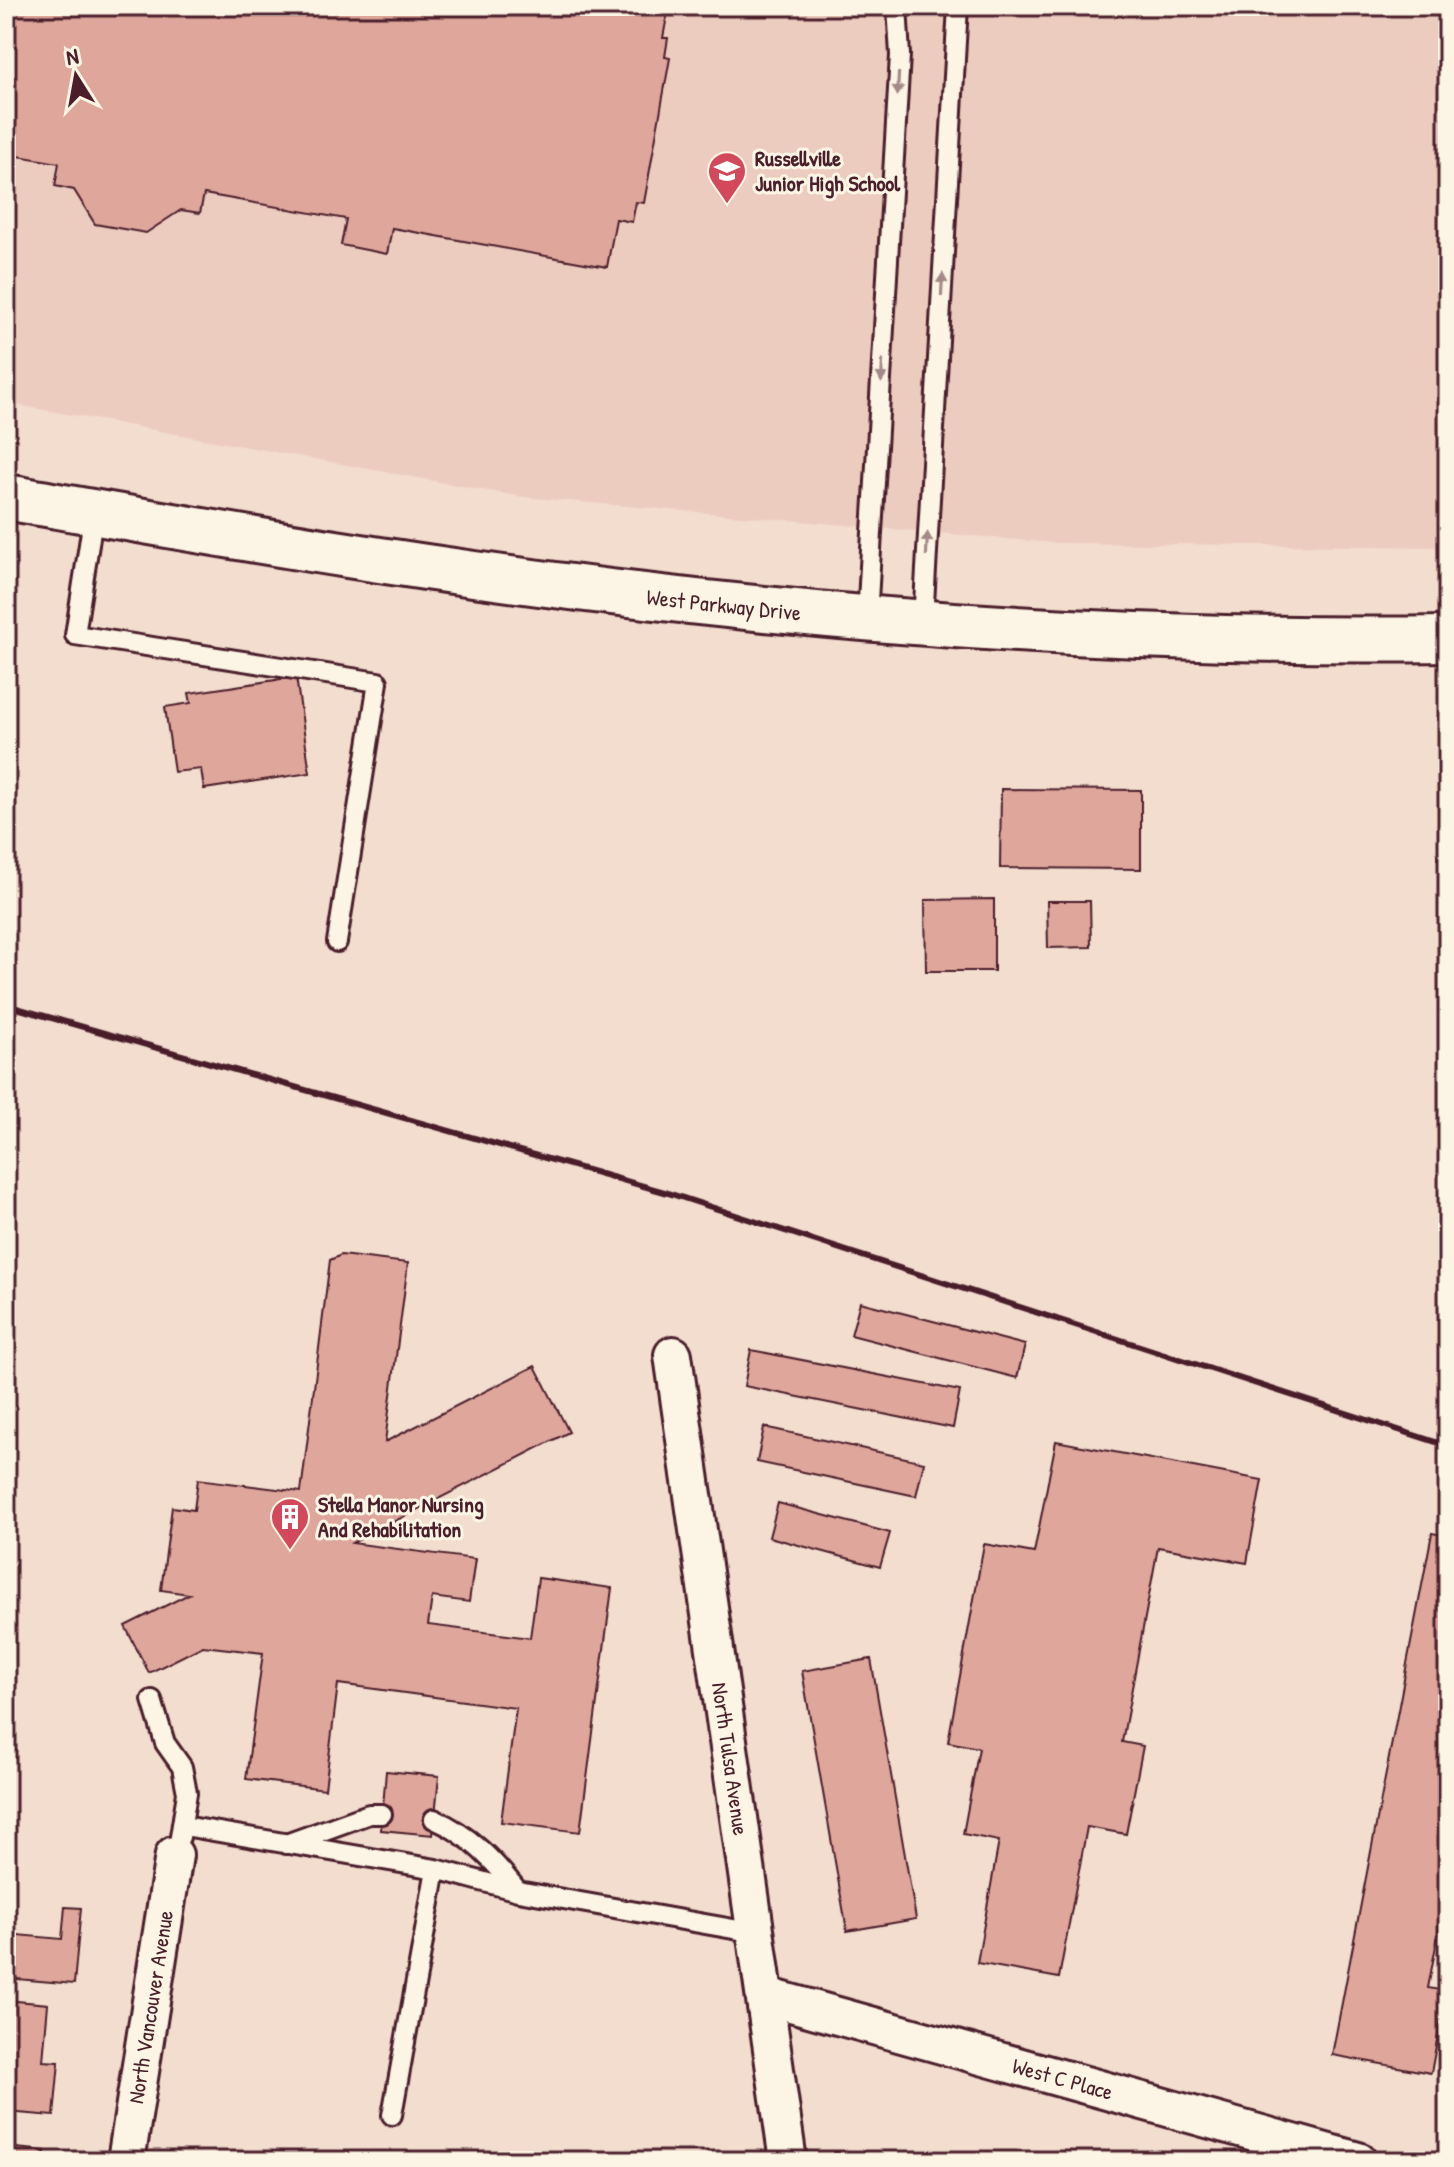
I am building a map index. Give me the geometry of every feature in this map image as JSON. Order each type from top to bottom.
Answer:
[{"type":"main road","name":"West Parkway Drive","points":[[6,497],[323,552],[612,592],[867,618],[1091,634],[1448,639]]},
{"type":"street","name":"North Tulsa Avenue","points":[[673,1355],[788,2161]]},
{"type":"street","name":"North Vancouver Avenue","points":[[126,2161],[179,1840]]},
{"type":"street","name":"West C Place","points":[[766,1996],[1358,2161]]},
{"type":"lane","points":[[867,618],[901,43],[897,6]]},
{"type":"lane","points":[[923,622],[958,6]]},
{"type":"lane","points":[[94,512],[75,635],[378,682],[337,942]]},
{"type":"lane","points":[[152,1700],[165,1743],[182,1767],[187,1793],[179,1840],[286,1844],[436,1869],[518,1891],[756,1933]]},
{"type":"lane","points":[[286,1844],[356,1818],[382,1814]]},
{"type":"lane","points":[[434,1819],[485,1854],[518,1891]]},
{"type":"lane","points":[[392,2115],[436,1869]]},
{"type":"shaded area","name":"Russellville Junior High School","points":[[6,6],[1448,6],[1448,547],[1054,543],[522,497],[6,403]]},
{"type":"building","points":[[6,6],[669,6],[663,38],[668,38],[665,57],[670,58],[644,203],[636,202],[632,222],[616,219],[607,267],[392,228],[387,254],[341,245],[346,219],[204,194],[200,213],[181,210],[146,233],[95,224],[74,190],[55,186],[59,163],[6,154]]},
{"type":"building","points":[[296,677],[310,773],[204,789],[201,769],[174,772],[165,707],[191,703],[189,693]]},
{"type":"building","points":[[1001,789],[1141,790],[1141,869],[1000,868]]},
{"type":"building","points":[[994,899],[994,971],[926,971],[925,900]]},
{"type":"building","points":[[1047,901],[1090,901],[1091,947],[1048,948]]},
{"type":"building","name":"Stella Manor Nursing And Rehabilitation","points":[[341,1255],[408,1263],[385,1442],[535,1366],[569,1432],[352,1543],[475,1559],[469,1602],[432,1597],[428,1625],[530,1638],[538,1578],[612,1588],[580,1832],[501,1822],[516,1708],[338,1684],[325,1789],[246,1779],[263,1653],[203,1646],[149,1673],[125,1626],[189,1594],[161,1590],[172,1507],[194,1510],[198,1479],[301,1492],[330,1260]]},
{"type":"building","points":[[860,1302],[1025,1345],[1017,1378],[851,1335]]},
{"type":"building","points":[[751,1350],[960,1391],[953,1428],[744,1386]]},
{"type":"building","points":[[764,1427],[924,1462],[916,1496],[757,1462]]},
{"type":"building","points":[[1056,1441],[1262,1480],[1247,1563],[1158,1547],[1122,1742],[1143,1746],[1126,1834],[1087,1827],[1059,1978],[977,1963],[999,1841],[963,1834],[979,1748],[948,1742],[984,1544],[1034,1553]]},
{"type":"building","points":[[778,1503],[890,1533],[880,1567],[769,1537]]},
{"type":"building","points":[[1432,1533],[1448,1536],[1448,1882],[1428,1988],[1446,1991],[1431,2073],[1332,2055]]},
{"type":"building","points":[[871,1659],[916,1919],[847,1931],[802,1671]]},
{"type":"building","points":[[386,1771],[439,1776],[433,1835],[381,1830]]},
{"type":"building","points":[[65,1907],[81,1908],[74,1984],[6,1978],[6,1934],[62,1939]]},
{"type":"building","points":[[6,2000],[48,2004],[43,2061],[59,2062],[54,2116],[6,2112]]},
{"type":"building","points":[[6,2147],[45,2151],[44,2161],[6,2161]]},
{"type":"railway","points":[[6,1005],[668,1193],[1448,1446]]},
{"type":"place","name":"Russellville Junior High School","points":[[727,205]]},
{"type":"place","name":"Stella Manor Nursing And Rehabilitation","points":[[290,1551]]}]
